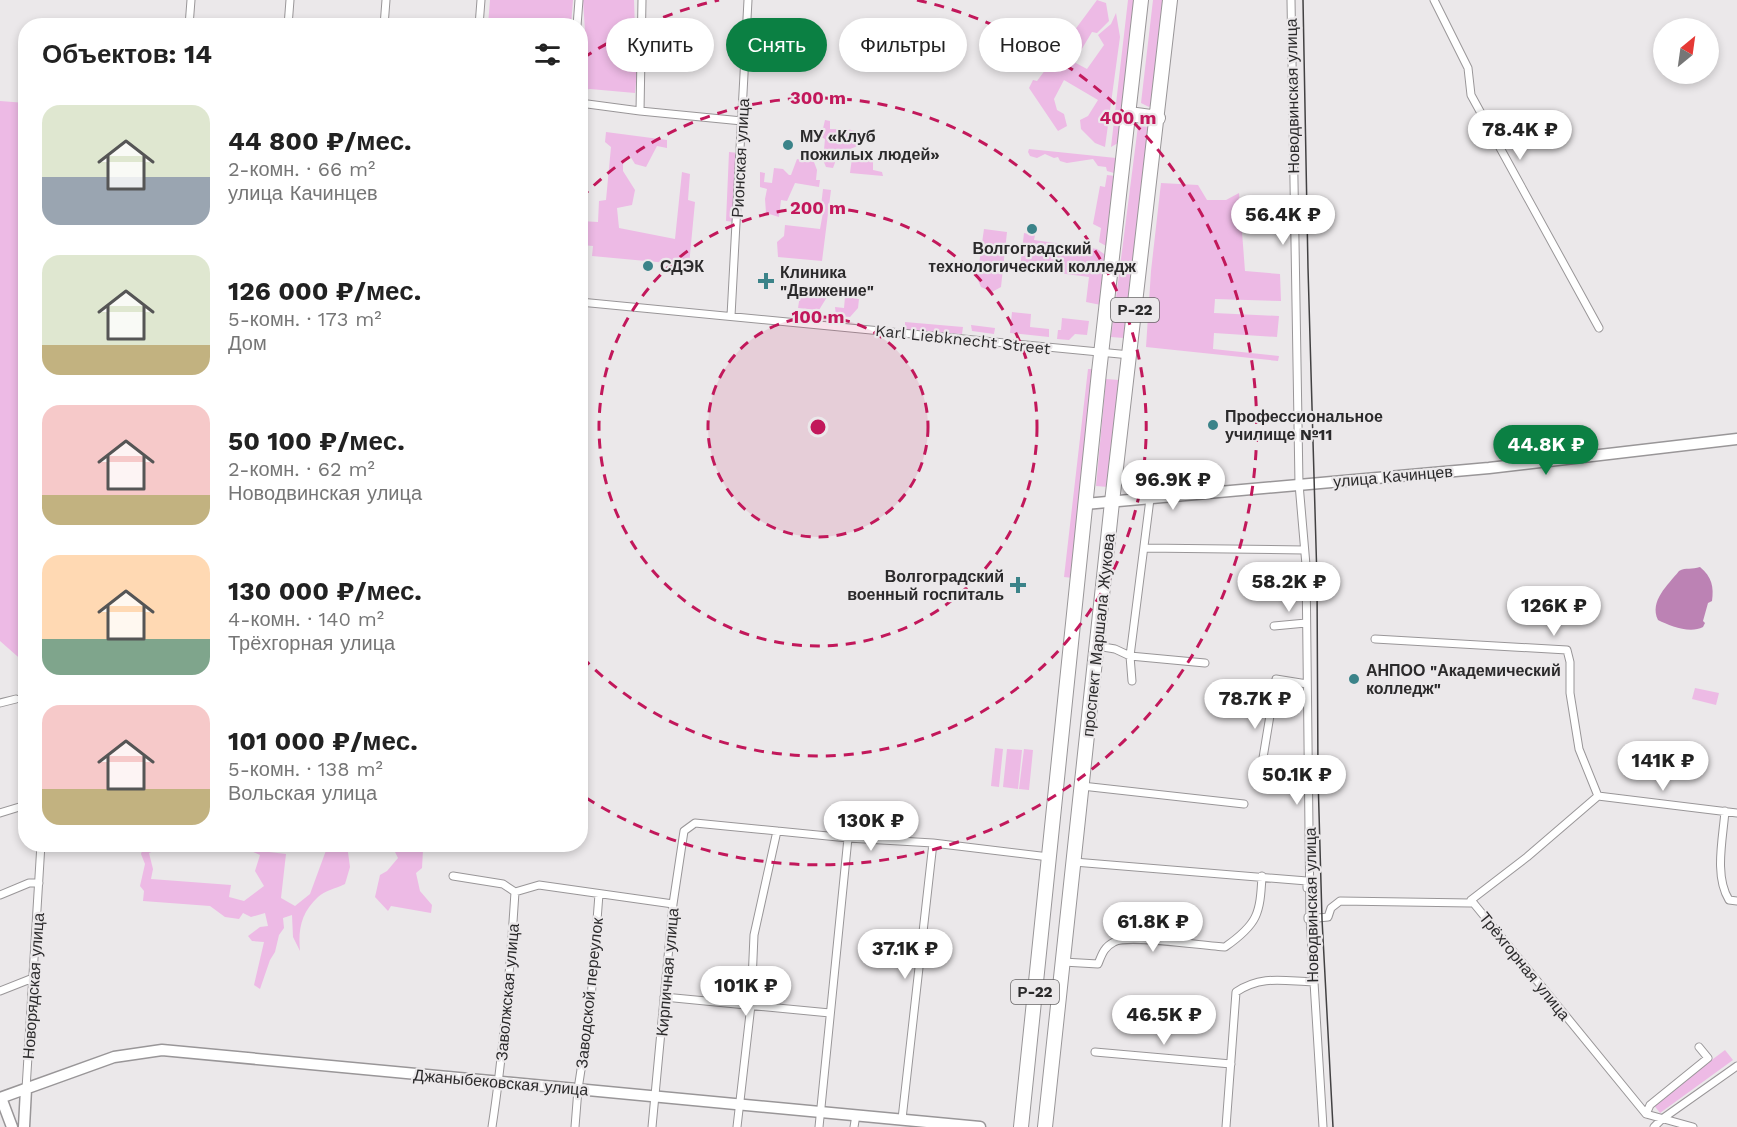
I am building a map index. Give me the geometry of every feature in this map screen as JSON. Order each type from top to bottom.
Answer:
[{"type":"highway","name":"проспект Маршала Жукова","points":[[1021,1127],[1101,351],[1142,0]]},
{"type":"highway","name":"проспект Маршала Жукова","points":[[1045,1127],[1112,502],[1170,0]]},
{"type":"highway","points":[[1129,114],[1158,118]]},
{"type":"main road","name":"улица Качинцев","points":[[1085,504],[1489,468],[1737,439]]},
{"type":"main road","name":"Джаныбековская улица","points":[[0,1098],[114,1057],[162,1050],[655,1095],[902,1119],[934,1125],[980,1127]]},
{"type":"main road","name":"Новорядская улица","points":[[24,1127],[27,1089]]},
{"type":"main road","points":[[0,1102],[3,1103],[12,1127]]},
{"type":"street","points":[[190,18],[191,0]]},
{"type":"street","points":[[289,18],[290,0]]},
{"type":"street","points":[[385,18],[386,0]]},
{"type":"street","points":[[480,18],[481,0]]},
{"type":"street","points":[[578,18],[579,0]]},
{"type":"street","points":[[640,111],[642,0]]},
{"type":"street","name":"Рионская улица","points":[[731,316],[748,0]]},
{"type":"street","name":"Новодвинская улица","points":[[1291,0],[1299,484],[1306,623],[1310,918],[1323,1127]]},
{"type":"street","points":[[1434,0],[1468,68],[1470,95],[1599,328]]},
{"type":"street","points":[[588,104],[742,121]]},
{"type":"street","name":"Karl Liebknecht Street","points":[[588,303],[1130,355]]},
{"type":"street","points":[[1132,681],[1130,656],[1150,499]]},
{"type":"street","points":[[1144,548],[1304,550]]},
{"type":"street","points":[[1274,626],[1306,623]]},
{"type":"street","points":[[1375,639],[1567,650],[1570,662],[1570,693],[1579,749],[1599,796]]},
{"type":"street","points":[[1097,646],[1115,649],[1130,656],[1205,663]]},
{"type":"street","points":[[1307,684],[1276,679],[1261,770],[1308,773]]},
{"type":"street","points":[[0,704],[16,699]]},
{"type":"street","points":[[1082,786],[1244,804]]},
{"type":"street","points":[[1471,900],[1527,857],[1599,796],[1737,813]]},
{"type":"street","points":[[0,813],[18,807]]},
{"type":"street","points":[[1725,811],[1721,873],[1724,891],[1729,900],[1737,901]]},
{"type":"street","name":"Кирпичная улица","points":[[652,1127],[673,904],[684,831],[695,824],[777,831]]},
{"type":"street","points":[[737,1127],[751,1005],[754,935],[777,831],[933,843],[1049,857]]},
{"type":"street","points":[[819,1127],[848,838]]},
{"type":"street","points":[[902,1119],[933,843]]},
{"type":"street","name":"Новорядская улица","points":[[27,1089],[41,852]]},
{"type":"street","points":[[1074,862],[1307,880],[1308,919],[1310,918]]},
{"type":"street","points":[[453,876],[503,884],[515,892],[539,885],[673,904]]},
{"type":"street","points":[[1064,962],[1098,964],[1105,947],[1116,940],[1225,947],[1244,934],[1255,919],[1260,901],[1262,876]]},
{"type":"street","points":[[0,895],[29,884],[39,883]]},
{"type":"street","name":"Заволжская улица","points":[[492,1127],[511,963],[515,892]]},
{"type":"street","name":"Заводской переулок","points":[[575,1127],[578,1089],[590,1012],[599,894]]},
{"type":"street","name":"Трёхгорная улица","points":[[1310,918],[1328,917],[1331,908],[1340,901],[1470,903],[1471,900],[1646,1114]]},
{"type":"street","points":[[0,991],[33,978]]},
{"type":"street","points":[[1226,1127],[1236,992],[1250,983],[1263,980],[1313,981]]},
{"type":"street","points":[[664,997],[830,1013]]},
{"type":"street","points":[[1693,1127],[1646,1114],[1650,1105],[1708,1058],[1699,1047]]},
{"type":"street","points":[[1095,1052],[1231,1064]]},
{"type":"street","points":[[1654,1127],[1737,1066]]},
{"type":"street","points":[[854,1127],[856,1115]]},
{"type":"shaded area","points":[[490,0],[573,0],[572,18],[489,18]]},
{"type":"shaded area","points":[[583,0],[634,0],[635,18],[606,18],[606,72],[637,72],[635,93],[588,89],[588,18],[584,18]]},
{"type":"shaded area","points":[[1097,0],[1106,3],[1109,21],[1097,33],[1092,32],[1082,49],[1082,20]]},
{"type":"shaded area","points":[[1128,0],[1135,0],[1118,143],[1111,147]]},
{"type":"shaded area","points":[[1153,0],[1163,0],[1149,107],[1141,103]]},
{"type":"shaded area","points":[[1116,13],[1120,37],[1105,147],[1095,143],[1081,129],[1080,120],[1088,116],[1098,100],[1064,80],[1054,99],[1057,110],[1064,114],[1067,126],[1058,131],[1029,88],[1033,80],[1037,81],[1044,72],[1082,72],[1082,66],[1087,69],[1104,45],[1098,35],[1111,24]]},
{"type":"shaded area","points":[[0,101],[18,102],[18,657],[0,641]]},
{"type":"shaded area","points":[[825,120],[830,121],[830,129],[850,130],[862,134],[863,144],[850,149],[840,149],[833,168],[826,167],[823,160],[825,139],[821,137]]},
{"type":"shaded area","points":[[1138,126],[1150,127],[1124,338],[1111,337]]},
{"type":"shaded area","points":[[606,132],[667,140],[667,148],[657,146],[646,167],[635,164],[630,156],[623,164],[623,171],[635,190],[632,205],[617,208],[619,228],[675,239],[682,172],[690,174],[688,200],[695,202],[689,265],[592,256],[593,246],[588,246],[588,221],[598,222],[599,201],[606,200],[611,147],[605,142]]},
{"type":"shaded area","points":[[1029,149],[1116,158],[1114,173],[1107,171],[1106,167],[1098,166],[1093,159],[1067,163],[1060,161],[1058,157],[1054,158],[1045,154],[1037,158],[1030,156]]},
{"type":"shaded area","points":[[729,152],[738,153],[735,222],[726,221]]},
{"type":"shaded area","points":[[854,156],[873,159],[873,170],[882,172],[883,176],[850,173]]},
{"type":"shaded area","points":[[797,159],[814,162],[817,170],[816,180],[820,180],[819,187],[795,183],[787,201],[781,200],[779,217],[766,213],[767,189],[760,187],[760,172],[765,173],[764,182],[772,183],[774,168],[783,169],[791,175]]},
{"type":"shaded area","points":[[1107,175],[1115,176],[1108,247],[1099,242],[1101,228],[1093,224],[1100,186],[1105,187]]},
{"type":"shaded area","points":[[1161,183],[1198,185],[1207,200],[1226,200],[1239,193],[1245,271],[1280,274],[1281,301],[1215,299],[1214,313],[1279,316],[1277,337],[1214,333],[1213,349],[1279,356],[1278,361],[1146,347],[1151,271]]},
{"type":"shaded area","points":[[823,189],[831,190],[822,261],[778,257],[777,242],[784,236],[785,225],[820,229],[824,207],[821,206]]},
{"type":"shaded area","points":[[984,229],[1007,232],[1001,287],[992,292],[981,287],[977,278]]},
{"type":"shaded area","points":[[1024,233],[1035,235],[1034,240],[1097,249],[1107,256],[1101,305],[1086,302],[1089,277],[1020,268]]},
{"type":"shaded area","points":[[821,291],[825,291],[825,297],[827,297],[819,310],[798,308],[800,295],[820,297]]},
{"type":"shaded area","points":[[845,297],[859,299],[858,308],[850,317],[836,316],[835,307],[844,308]]},
{"type":"shaded area","points":[[1012,312],[1031,314],[1030,327],[1049,329],[1049,337],[1010,333]]},
{"type":"shaded area","points":[[1062,318],[1089,321],[1087,335],[1075,334],[1069,340],[1057,339],[1058,330],[1061,330]]},
{"type":"shaded area","points":[[905,322],[963,327],[962,334],[905,330]]},
{"type":"shaded area","points":[[971,325],[995,328],[994,334],[972,331]]},
{"type":"shaded area","points":[[1088,369],[1094,369],[1073,578],[1064,577]]},
{"type":"shaded area","points":[[1106,379],[1119,380],[1108,487],[1096,486]]},
{"type":"shaded area","points":[[1700,567],[1710,578],[1713,591],[1703,627],[1692,630],[1674,627],[1658,620],[1656,606],[1665,588],[1679,571]]},
{"type":"shaded area","points":[[1695,688],[1719,693],[1716,705],[1692,699]]},
{"type":"shaded area","points":[[995,748],[1003,749],[999,787],[991,786]]},
{"type":"shaded area","points":[[1007,749],[1022,750],[1018,789],[1003,787]]},
{"type":"shaded area","points":[[1024,749],[1033,750],[1029,790],[1019,789]]},
{"type":"shaded area","points":[[142,852],[151,852],[149,853],[153,869],[151,879],[231,885],[229,897],[244,901],[264,886],[255,871],[260,855],[253,852],[286,854],[281,898],[295,906],[310,894],[325,852],[348,852],[350,867],[345,884],[321,895],[304,915],[300,928],[300,951],[293,937],[292,915],[283,918],[284,928],[279,935],[275,952],[260,989],[254,985],[264,942],[252,941],[248,936],[260,927],[268,926],[265,913],[251,917],[243,913],[239,919],[225,917],[210,906],[143,901],[144,891],[140,886],[145,864]]},
{"type":"shaded area","points":[[395,852],[423,852],[422,868],[416,873],[420,891],[432,905],[431,913],[391,906],[388,911],[375,897],[380,875],[387,871],[398,858]]},
{"type":"shaded area","points":[[1725,1050],[1733,1060],[1660,1113],[1653,1104]]},
{"type":"tram line","points":[[1303,0],[1317,580],[1318,777],[1322,919],[1333,1127]]},
{"type":"place","name":"МУ «Клуб пожилых людей»","points":[[788,145]]},
{"type":"place","name":"Волгоградский технологический колледж","points":[[1032,229]]},
{"type":"place","name":"СДЭК","points":[[648,266]]},
{"type":"place","name":"Клиника \"Движение\"","points":[[766,281]]},
{"type":"place","name":"Профессиональное училище №11","points":[[1213,425]]},
{"type":"place","name":"Волгоградский военный госпиталь","points":[[1018,585]]},
{"type":"place","name":"АНПОО \"Академический колледж\"","points":[[1354,679]]}]
